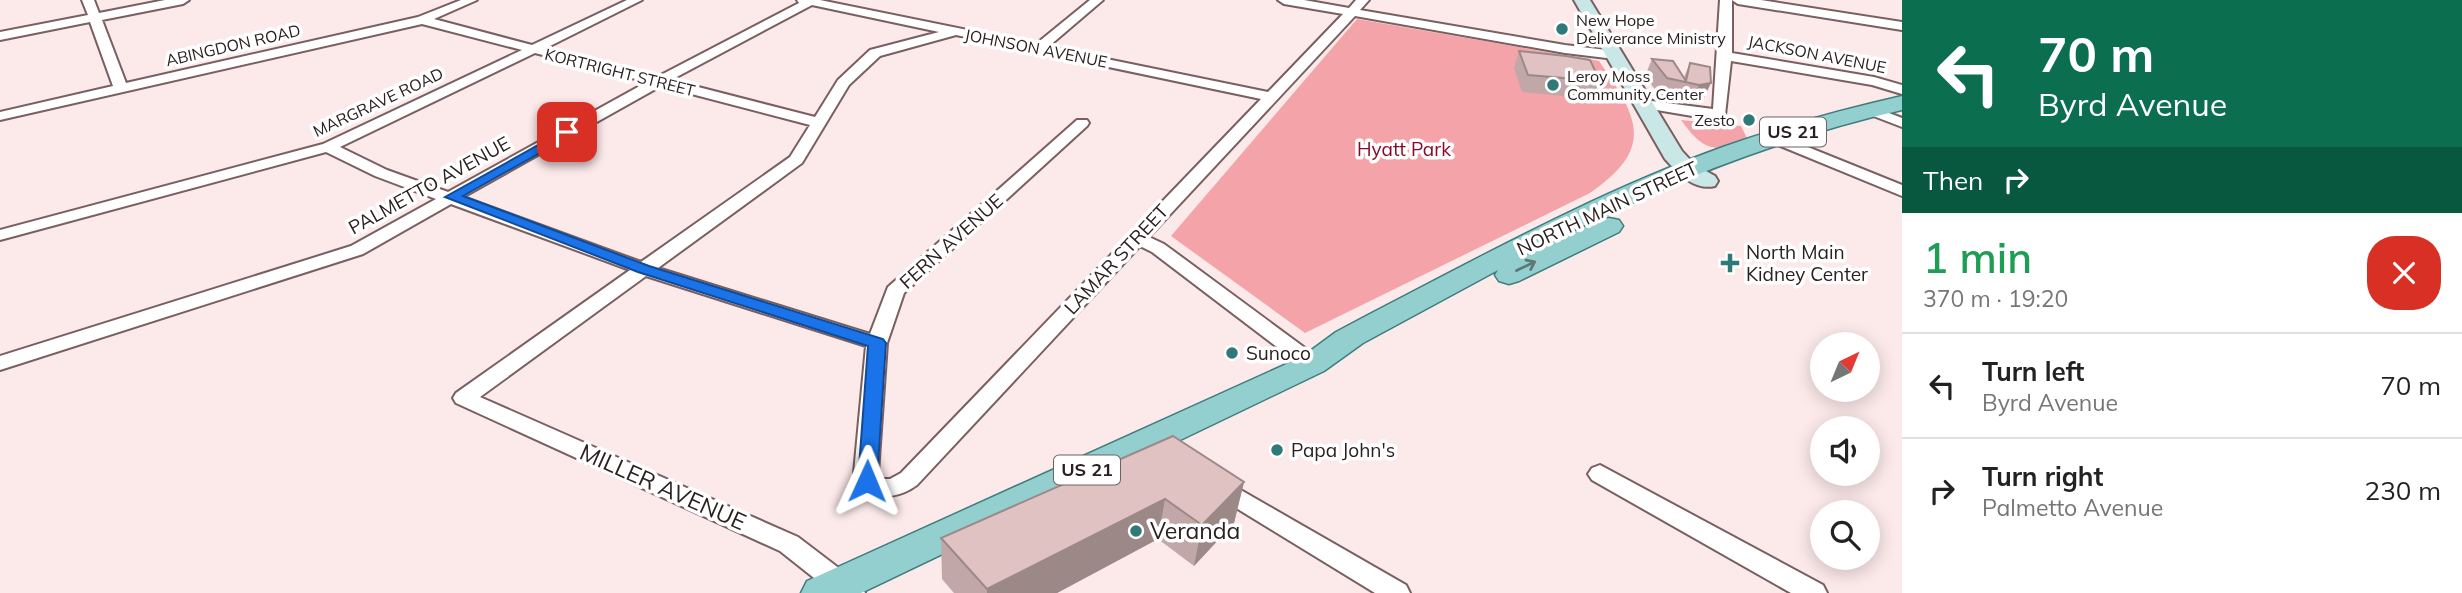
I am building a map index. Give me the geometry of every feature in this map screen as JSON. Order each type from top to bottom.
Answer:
[{"type":"main road","points":[[1582,0],[1673,153],[1697,176]]},
{"type":"main road","name":"NORTH MAIN STREET","points":[[839,590],[1158,449],[1322,359],[1381,338],[1579,240],[1697,176],[1781,141],[1888,114],[1902,103]]},
{"type":"street","points":[[88,0],[121,88]]},
{"type":"street","points":[[0,36],[183,0]]},
{"type":"street","name":"ABINGDON ROAD","points":[[0,116],[422,20],[471,0]]},
{"type":"street","name":"MARGRAVE ROAD","points":[[0,234],[328,147],[636,0]]},
{"type":"street","points":[[1039,48],[1097,0]]},
{"type":"street","points":[[1284,0],[1357,6],[1565,49],[1615,55]]},
{"type":"street","points":[[1644,104],[1710,115],[1720,112],[1726,0]]},
{"type":"street","points":[[1738,0],[1902,26]]},
{"type":"street","name":"JOHNSON AVENUE","points":[[808,1],[1271,97]]},
{"type":"street","name":"PALMETTO AVENUE","points":[[0,363],[358,250],[659,81],[808,1]]},
{"type":"street","name":"LAMAR STREET","points":[[866,473],[867,481],[875,487],[900,487],[909,479],[1357,6]]},
{"type":"street","name":"KORTRIGHT STREET","points":[[422,20],[817,122]]},
{"type":"street","points":[[643,269],[796,160],[843,83],[875,54],[902,44],[954,32]]},
{"type":"street","name":"JACKSON AVENUE","points":[[1725,55],[1874,81],[1902,90]]},
{"type":"street","name":"FERN AVENUE","points":[[866,473],[877,343],[895,290],[1082,123]]},
{"type":"street","points":[[1781,141],[1902,191]]},
{"type":"street","points":[[328,147],[381,173],[643,269],[877,343]]},
{"type":"street","points":[[1136,237],[1158,248],[1322,359]]},
{"type":"street","name":"MILLER AVENUE","points":[[643,269],[464,398],[789,544],[839,590]]},
{"type":"street","points":[[1193,470],[1396,593]]},
{"type":"street","points":[[1600,474],[1814,593]]},
{"type":"green space","name":"Hyatt Park","points":[[1357,19],[1599,61],[1624,99],[1631,116],[1634,132],[1632,146],[1611,177],[1590,193],[1305,333],[1171,236]]},
{"type":"green space","points":[[1681,120],[1741,126],[1748,140],[1726,147],[1710,146],[1696,138]]},
{"type":"building","points":[[1519,51],[1590,60],[1600,81],[1528,75]]},
{"type":"building","points":[[1652,59],[1673,61],[1686,81],[1690,63],[1710,67],[1711,83],[1699,85],[1667,78]]},
{"type":"building","points":[[1173,436],[1244,482],[1202,525],[1165,499],[987,589],[941,538]]},
{"type":"place","name":"New Hope Deliverance Ministry","points":[[1562,29]]},
{"type":"place","name":"Leroy Moss Community Center","points":[[1553,85]]},
{"type":"place","name":"Zesto","points":[[1749,120]]},
{"type":"place","name":"North Main Kidney Center","points":[[1730,263]]},
{"type":"place","name":"Sunoco","points":[[1232,353]]},
{"type":"place","name":"Papa John's","points":[[1277,450]]},
{"type":"place","name":"Veranda","points":[[1136,531]]},
{"type":"route","points":[[567,132],[452,197],[643,269],[877,343],[867,481]]}]
